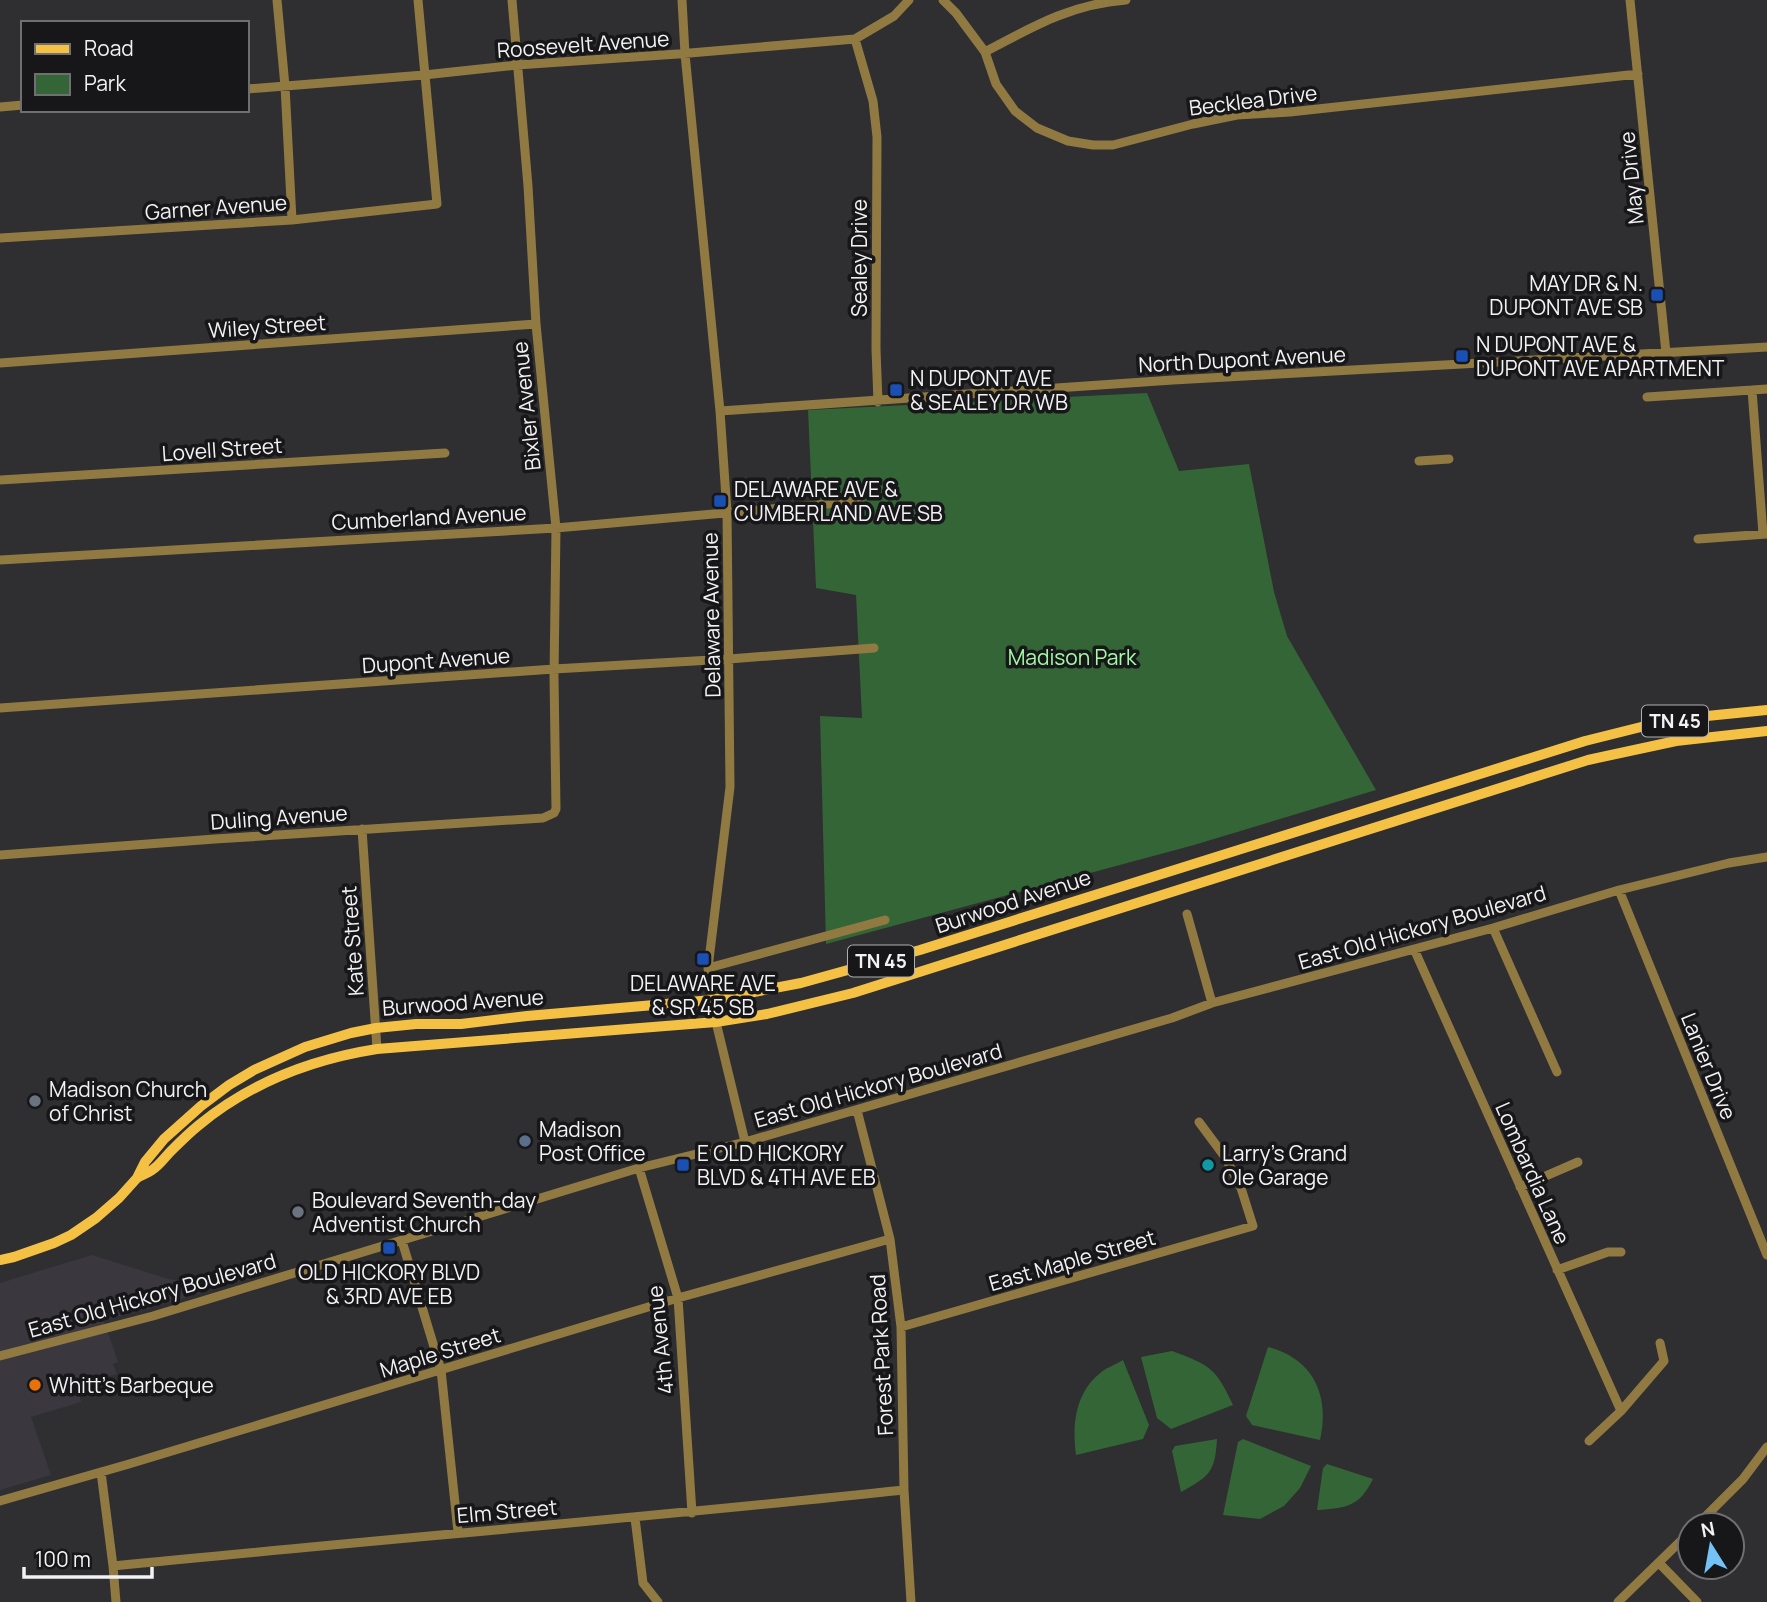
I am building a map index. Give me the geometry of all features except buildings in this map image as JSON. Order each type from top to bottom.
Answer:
[{"type":"main road","name":"Burwood Avenue","points":[[137,1178],[145,1162],[164,1139],[201,1106],[229,1086],[254,1070],[305,1047],[351,1033],[376,1028],[460,1024],[712,1000],[800,983],[920,950],[1585,741],[1641,727],[1767,710]]},
{"type":"main road","name":"Burwood Avenue","points":[[0,1260],[38,1249],[71,1235],[96,1218],[137,1178],[153,1170],[200,1124],[233,1101],[269,1081],[323,1061],[377,1049],[716,1022],[767,1014],[853,993],[1588,760],[1676,741],[1767,731]]},
{"type":"street","points":[[277,0],[285,86],[292,220]]},
{"type":"street","points":[[418,0],[424,75]]},
{"type":"street","name":"Bixler Avenue","points":[[512,0],[528,186],[536,324],[556,528],[556,808]]},
{"type":"street","name":"Delaware Avenue","points":[[682,0],[727,512],[730,787],[708,968],[716,1022],[745,1142]]},
{"type":"street","name":"Roosevelt Avenue","points":[[248,89],[855,39],[894,16],[909,0]]},
{"type":"street","name":"Becklea Drive","points":[[943,0],[985,52],[996,83],[1015,111],[1037,128],[1068,141],[1103,145],[1113,145],[1237,115],[1290,112],[1638,74]]},
{"type":"street","points":[[985,52],[1042,21],[1080,7],[1126,0]]},
{"type":"street","name":"May Drive","points":[[1630,0],[1666,353]]},
{"type":"street","name":"Sealey Drive","points":[[855,39],[868,80],[877,137],[878,402]]},
{"type":"street","name":"Garner Avenue","points":[[0,238],[292,220],[437,204],[424,75]]},
{"type":"street","points":[[0,107],[21,106]]},
{"type":"street","name":"Wiley Street","points":[[0,363],[536,324]]},
{"type":"street","name":"North Dupont Avenue","points":[[720,411],[1140,382],[1425,371],[1767,347]]},
{"type":"street","points":[[1647,397],[1767,389]]},
{"type":"street","points":[[1698,538],[1765,534],[1752,390]]},
{"type":"street","name":"Lovell Street","points":[[0,480],[445,453]]},
{"type":"street","points":[[1419,461],[1449,459]]},
{"type":"street","name":"Cumberland Avenue","points":[[0,560],[556,528],[860,501]]},
{"type":"street","name":"Dupont Avenue","points":[[0,708],[874,648]]},
{"type":"street","name":"Duling Avenue","points":[[0,855],[543,818],[554,813],[556,808]]},
{"type":"street","name":"Kate Street","points":[[362,829],[377,1049]]},
{"type":"street","name":"East Old Hickory Boulevard","points":[[0,1356],[153,1316],[639,1168],[745,1142],[857,1110],[1172,1018],[1212,1003],[1493,928],[1619,890],[1729,863],[1767,857]]},
{"type":"street","name":"Lanier Drive","points":[[1619,890],[1767,1255]]},
{"type":"street","points":[[1187,914],[1212,1003]]},
{"type":"street","points":[[708,968],[885,920]]},
{"type":"street","points":[[1493,928],[1558,1072]]},
{"type":"street","name":"Lombardia Lane","points":[[1414,949],[1620,1411]]},
{"type":"street","name":"Forest Park Road","points":[[857,1110],[890,1239],[901,1327],[904,1490],[911,1602]]},
{"type":"street","name":"East Maple Street","points":[[901,1327],[1253,1226],[1241,1188],[1225,1157],[1199,1122]]},
{"type":"street","points":[[1520,1186],[1578,1162]]},
{"type":"street","name":"4th Avenue","points":[[639,1168],[678,1298],[692,1513]]},
{"type":"street","name":"Maple Street","points":[[0,1501],[678,1298],[890,1239]]},
{"type":"street","points":[[402,1241],[441,1370],[457,1532]]},
{"type":"street","points":[[1557,1270],[1608,1252],[1621,1252]]},
{"type":"street","points":[[1590,1440],[1664,1361],[1660,1343]]},
{"type":"street","points":[[1711,1511],[1743,1479],[1767,1447]]},
{"type":"street","points":[[101,1472],[116,1602]]},
{"type":"street","name":"Elm Street","points":[[113,1566],[457,1532],[692,1513],[904,1490]]},
{"type":"street","points":[[635,1518],[643,1583],[659,1602]]},
{"type":"street","points":[[1618,1602],[1676,1546]]},
{"type":"street","points":[[1660,1563],[1697,1602]]},
{"type":"shaded area","points":[[92,1255],[168,1279],[199,1284],[202,1293],[104,1321],[118,1362],[113,1364],[117,1374],[77,1385],[81,1402],[31,1417],[51,1475],[0,1490],[0,1283]]},
{"type":"green space","name":"Madison Park","points":[[1147,393],[1179,471],[1249,464],[1274,592],[1287,636],[1376,790],[1194,845],[826,944],[820,716],[862,718],[856,595],[816,588],[808,410]]},
{"type":"green space","points":[[1268,1347],[1297,1360],[1315,1382],[1323,1409],[1320,1440],[1252,1425],[1246,1416]]},
{"type":"green space","points":[[1172,1351],[1210,1369],[1222,1383],[1233,1405],[1171,1429],[1157,1418],[1141,1357]]},
{"type":"green space","points":[[1123,1360],[1149,1425],[1143,1439],[1076,1455],[1075,1422],[1080,1401],[1091,1382],[1101,1372]]},
{"type":"green space","points":[[1217,1439],[1215,1459],[1209,1472],[1199,1482],[1181,1492],[1172,1451],[1175,1446]]},
{"type":"green space","points":[[1243,1439],[1311,1466],[1300,1488],[1284,1506],[1260,1519],[1223,1515],[1238,1442]]},
{"type":"green space","points":[[1327,1464],[1373,1479],[1357,1501],[1344,1507],[1317,1510],[1323,1468]]},
{"type":"place","name":"MAY DR & N. DUPONT AVE SB","points":[[1657,295]]},
{"type":"place","name":"N DUPONT AVE & DUPONT AVE APARTMENT","points":[[1462,356]]},
{"type":"place","name":"N DUPONT AVE & SEALEY DR WB","points":[[896,390]]},
{"type":"place","name":"DELAWARE AVE & CUMBERLAND AVE SB","points":[[720,501]]},
{"type":"place","name":"DELAWARE AVE & SR 45 SB","points":[[703,959]]},
{"type":"place","name":"Madison Church of Christ","points":[[35,1101]]},
{"type":"place","name":"Madison Post Office","points":[[525,1141]]},
{"type":"place","name":"E OLD HICKORY BLVD & 4TH AVE EB","points":[[683,1165]]},
{"type":"place","name":"Larry's Grand Ole Garage","points":[[1208,1165]]},
{"type":"place","name":"Boulevard Seventh-day Adventist Church","points":[[298,1212]]},
{"type":"place","name":"OLD HICKORY BLVD & 3RD AVE EB","points":[[389,1248]]},
{"type":"place","name":"Whitt's Barbeque","points":[[35,1385]]}]
